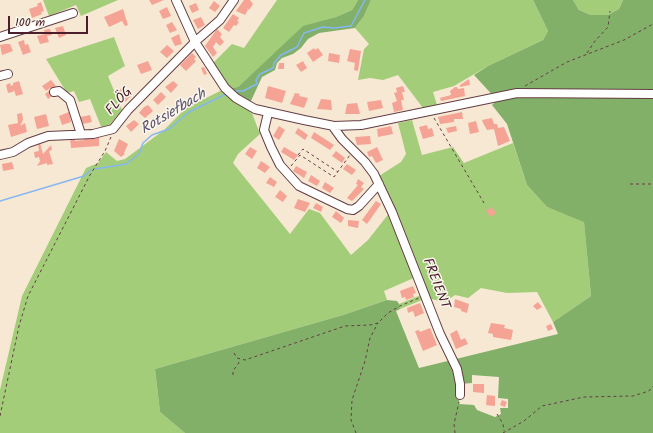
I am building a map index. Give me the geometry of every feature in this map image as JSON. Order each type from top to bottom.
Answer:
[{"type":"street","points":[[176,0],[195,42],[225,88],[246,105],[268,113],[334,126],[362,125],[517,93],[653,94]]},
{"type":"street","name":"FLÖG","points":[[0,155],[13,152],[28,143],[48,136],[106,132],[113,129],[128,110],[195,42],[220,20],[234,0]]},
{"type":"street","points":[[0,37],[74,13]]},
{"type":"street","points":[[54,92],[58,91],[70,100],[81,134]]},
{"type":"street","points":[[268,113],[264,130],[271,147],[287,174],[300,186],[347,209],[353,210],[359,206],[379,184]]},
{"type":"street","name":"FREIENT","points":[[334,126],[338,134],[374,174],[379,184],[392,212],[440,334],[456,369],[459,377],[460,395]]},
{"type":"path","points":[[587,54],[591,46],[608,27],[610,22],[610,11]]},
{"type":"path","points":[[517,93],[526,86],[567,62],[624,40],[653,24]]},
{"type":"path","points":[[431,110],[484,204]]},
{"type":"path","points":[[0,416],[19,326],[28,296],[87,181],[105,151],[113,129]]},
{"type":"path","points":[[287,174],[303,149],[338,172]]},
{"type":"path","points":[[298,155],[300,154],[334,177],[354,151]]},
{"type":"path","points":[[630,184],[653,184]]},
{"type":"path","points":[[356,433],[351,420],[352,400],[365,361],[370,338],[378,323],[388,313],[425,295]]},
{"type":"path","points":[[233,375],[233,371],[240,360],[271,352],[345,326],[370,325],[378,323]]},
{"type":"path","points":[[234,353],[240,360]]},
{"type":"path","points":[[497,414],[503,424],[503,433],[524,421],[542,406],[584,397],[633,396],[649,391],[653,386]]},
{"type":"path","points":[[455,433],[454,424],[460,395]]},
{"type":"green space","points":[[43,0],[118,0],[81,16],[76,5],[49,16]]},
{"type":"green space","points":[[277,0],[358,0],[352,10],[336,17],[303,27],[238,87],[230,88],[213,63],[232,44],[244,48]]},
{"type":"green space","points":[[358,0],[371,0],[364,16],[355,28],[319,33],[308,39],[301,48],[293,54],[282,58],[277,63],[275,70],[262,77],[250,103],[230,88],[238,87],[303,26],[336,17],[352,10]]},
{"type":"green space","points":[[371,0],[533,0],[548,31],[543,40],[488,66],[454,86],[433,92],[437,105],[423,108],[398,75],[383,80],[370,78],[358,80],[364,49],[369,44],[355,28],[364,16]]},
{"type":"green space","points":[[533,0],[573,0],[579,10],[591,15],[608,15],[619,9],[623,0],[653,0],[653,433],[185,433],[160,412],[155,369],[343,315],[387,300],[397,301],[399,304],[400,309],[396,311],[419,368],[558,334],[553,322],[591,296],[584,222],[547,207],[527,185],[507,124],[492,105],[497,100],[474,75],[488,66],[543,40],[548,31]],"holes":[[[472,375],[499,377],[498,398],[508,399],[508,408],[500,408],[501,414],[495,417],[477,410],[474,405],[459,404],[460,384],[472,383]]]},
{"type":"green space","points":[[573,0],[623,0],[619,9],[608,15],[591,15],[579,10]]},
{"type":"green space","points":[[114,37],[125,66],[108,76],[122,110],[107,128],[102,129],[90,99],[79,102],[74,91],[67,93],[46,59]]},
{"type":"green space","points":[[220,91],[225,92],[252,113],[260,134],[238,154],[233,163],[290,234],[309,209],[320,213],[351,255],[368,240],[390,212],[416,277],[384,291],[387,300],[343,315],[155,369],[160,412],[185,433],[0,433],[0,390],[22,296],[86,168],[98,163],[106,152],[117,161],[125,159],[164,130],[186,108]]},
{"type":"green space","points":[[412,120],[422,155],[453,147],[464,163],[513,143],[527,185],[547,207],[584,221],[591,296],[553,322],[537,292],[507,293],[481,288],[468,298],[455,295],[445,302],[427,298],[379,176],[401,162],[406,154],[398,123]]},
{"type":"green space","points":[[421,295],[422,300],[400,309],[399,304]]},
{"type":"building","points":[[149,0],[164,0],[152,5]]},
{"type":"building","points":[[244,0],[250,0],[253,4],[249,10],[247,8],[248,10],[245,15],[236,11]]},
{"type":"building","points":[[214,1],[220,6],[215,12],[209,8]]},
{"type":"building","points":[[41,2],[44,11],[41,12],[42,14],[32,18],[29,9],[38,6],[37,4]]},
{"type":"building","points":[[196,3],[199,10],[192,13],[189,6]]},
{"type":"building","points":[[167,7],[171,16],[163,19],[159,11]]},
{"type":"building","points":[[123,9],[128,25],[125,26],[122,21],[109,27],[104,17]]},
{"type":"building","points":[[233,14],[239,18],[237,21],[239,22],[236,26],[234,25],[229,32],[223,28]]},
{"type":"building","points":[[201,17],[205,25],[198,29],[193,20]]},
{"type":"building","points":[[172,22],[177,30],[170,33],[166,25]]},
{"type":"building","points":[[63,26],[66,35],[59,38],[55,28]]},
{"type":"building","points":[[50,29],[52,35],[47,36],[49,42],[40,44],[37,36],[45,34],[44,30]]},
{"type":"building","points":[[217,29],[222,34],[220,37],[224,42],[220,46],[216,42],[213,47],[217,53],[213,57],[205,46]]},
{"type":"building","points":[[179,34],[182,44],[175,46],[171,38]]},
{"type":"building","points":[[24,40],[25,45],[28,44],[31,52],[23,55],[18,42]]},
{"type":"building","points":[[10,44],[13,51],[2,55],[0,45]]},
{"type":"building","points":[[167,45],[174,51],[167,58],[160,52]]},
{"type":"building","points":[[314,48],[315,50],[318,48],[323,55],[313,62],[307,53]]},
{"type":"building","points":[[350,49],[361,51],[358,71],[354,70],[355,63],[347,61]]},
{"type":"building","points":[[192,53],[196,57],[194,59],[196,61],[186,71],[180,65]]},
{"type":"building","points":[[329,53],[340,55],[339,63],[328,61]]},
{"type":"building","points":[[148,61],[152,70],[141,74],[137,65]]},
{"type":"building","points":[[303,61],[307,68],[301,72],[296,65]]},
{"type":"building","points":[[279,63],[284,63],[284,69],[278,69]]},
{"type":"building","points":[[204,67],[207,74],[204,75],[201,68]]},
{"type":"building","points":[[469,79],[470,85],[460,87],[460,85]]},
{"type":"building","points":[[51,80],[56,86],[46,91],[42,86]]},
{"type":"building","points":[[19,81],[23,94],[16,96],[14,90],[13,92],[8,93],[6,85],[10,83],[11,86],[13,83]]},
{"type":"building","points":[[173,81],[178,85],[171,93],[165,87]]},
{"type":"building","points":[[268,86],[286,91],[282,103],[265,98]]},
{"type":"building","points":[[403,86],[405,92],[402,92],[404,100],[401,100],[403,110],[394,112],[392,103],[397,101],[394,93],[397,92],[396,88]]},
{"type":"building","points":[[455,87],[458,89],[464,88],[465,96],[441,101],[440,98],[451,95],[450,91]]},
{"type":"building","points":[[122,88],[131,96],[125,102],[117,92]]},
{"type":"building","points":[[49,91],[52,96],[48,99],[45,94]]},
{"type":"building","points":[[161,92],[166,97],[158,105],[153,100]]},
{"type":"building","points":[[295,93],[300,94],[299,96],[308,98],[304,108],[290,104]]},
{"type":"building","points":[[321,99],[331,100],[332,110],[317,109]]},
{"type":"building","points":[[381,100],[383,108],[369,111],[367,102]]},
{"type":"building","points":[[357,103],[360,114],[345,114],[347,104]]},
{"type":"building","points":[[148,105],[153,111],[145,118],[139,113]]},
{"type":"building","points":[[69,112],[71,122],[62,125],[59,116]]},
{"type":"building","points":[[462,112],[463,119],[454,119],[454,122],[440,124],[438,117]]},
{"type":"building","points":[[22,113],[23,120],[20,126],[25,123],[27,132],[11,137],[8,125],[18,123],[17,114]]},
{"type":"building","points":[[46,114],[49,126],[37,129],[34,117]]},
{"type":"building","points":[[90,115],[92,122],[83,124],[80,117]]},
{"type":"building","points":[[492,118],[494,124],[497,124],[498,128],[504,127],[510,141],[498,146],[494,129],[487,130],[482,120]]},
{"type":"building","points":[[134,120],[139,124],[131,132],[126,126]]},
{"type":"building","points":[[476,121],[479,132],[470,134],[468,123]]},
{"type":"building","points":[[427,125],[428,129],[432,128],[434,136],[423,139],[419,127]]},
{"type":"building","points":[[279,126],[285,130],[279,140],[273,136]]},
{"type":"building","points":[[391,126],[393,134],[378,137],[377,129]]},
{"type":"building","points":[[456,126],[457,131],[448,133],[446,128]]},
{"type":"building","points":[[298,128],[308,135],[305,140],[295,133]]},
{"type":"building","points":[[314,132],[334,145],[330,150],[311,138]]},
{"type":"building","points":[[99,136],[99,146],[71,148],[70,138],[75,138],[75,141],[84,140],[84,137]]},
{"type":"building","points":[[370,136],[371,144],[357,145],[355,137]]},
{"type":"building","points":[[119,139],[128,144],[124,153],[125,154],[121,157],[114,151]]},
{"type":"building","points":[[38,143],[40,143],[43,154],[51,145],[52,150],[49,151],[53,164],[47,165],[47,163],[37,166],[40,161],[39,157],[35,158],[34,152],[39,151]]},
{"type":"building","points":[[250,147],[257,151],[252,159],[245,154]]},
{"type":"building","points":[[284,147],[298,155],[294,160],[281,152]]},
{"type":"building","points":[[377,147],[383,160],[376,163],[372,156],[369,157],[367,152]]},
{"type":"building","points":[[336,151],[345,158],[342,163],[332,156]]},
{"type":"building","points":[[261,161],[270,167],[265,173],[257,168]]},
{"type":"building","points":[[12,162],[14,169],[3,171],[2,164]]},
{"type":"building","points":[[347,164],[356,170],[352,175],[343,169]]},
{"type":"building","points":[[296,166],[307,172],[304,178],[293,171]]},
{"type":"building","points":[[311,175],[320,181],[317,186],[308,181]]},
{"type":"building","points":[[270,177],[277,182],[274,187],[266,183]]},
{"type":"building","points":[[358,179],[364,183],[361,187],[364,189],[352,201],[347,198],[358,185],[356,184]]},
{"type":"building","points":[[325,182],[334,188],[330,193],[322,188]]},
{"type":"building","points":[[280,190],[287,196],[283,202],[275,197]]},
{"type":"building","points":[[298,199],[310,203],[305,212],[294,208]]},
{"type":"building","points":[[376,201],[381,204],[367,224],[362,220]]},
{"type":"building","points":[[316,203],[323,207],[321,212],[313,208]]},
{"type":"building","points":[[491,207],[496,213],[491,217],[486,211]]},
{"type":"building","points":[[336,211],[344,218],[341,223],[332,217]]},
{"type":"building","points":[[348,220],[359,221],[358,228],[348,226]]},
{"type":"building","points":[[413,286],[416,293],[413,294],[414,297],[406,300],[405,297],[402,298],[400,291]]},
{"type":"building","points":[[455,299],[469,304],[467,313],[454,307]]},
{"type":"building","points":[[538,302],[542,307],[537,310],[533,306]]},
{"type":"building","points":[[420,303],[424,313],[415,317],[413,311],[408,313],[407,308]]},
{"type":"building","points":[[491,323],[505,325],[504,328],[513,330],[511,340],[493,337],[493,334],[488,333]]},
{"type":"building","points":[[551,324],[553,329],[548,331],[546,326]]},
{"type":"building","points":[[430,328],[437,345],[423,351],[415,331],[419,330],[420,332]]},
{"type":"building","points":[[457,330],[461,340],[465,338],[468,344],[456,349],[450,334]]},
{"type":"building","points":[[473,384],[484,384],[484,393],[473,392]]},
{"type":"building","points":[[487,395],[495,396],[495,406],[486,405]]},
{"type":"building","points":[[502,400],[507,402],[505,407],[500,405]]},
{"type":"waterway","name":"Rotsiefbach","points":[[232,91],[243,91],[257,84],[256,80],[260,74],[273,68],[274,63],[281,55],[297,47],[304,33],[323,27],[334,28],[351,26],[365,0]]},
{"type":"waterway","name":"Rotsiefbach","points":[[95,169],[126,164],[139,154],[143,143],[152,135],[169,129],[189,112],[226,94]]},
{"type":"waterway","name":"Rotsiefbach","points":[[0,201],[84,176],[91,170]]}]
